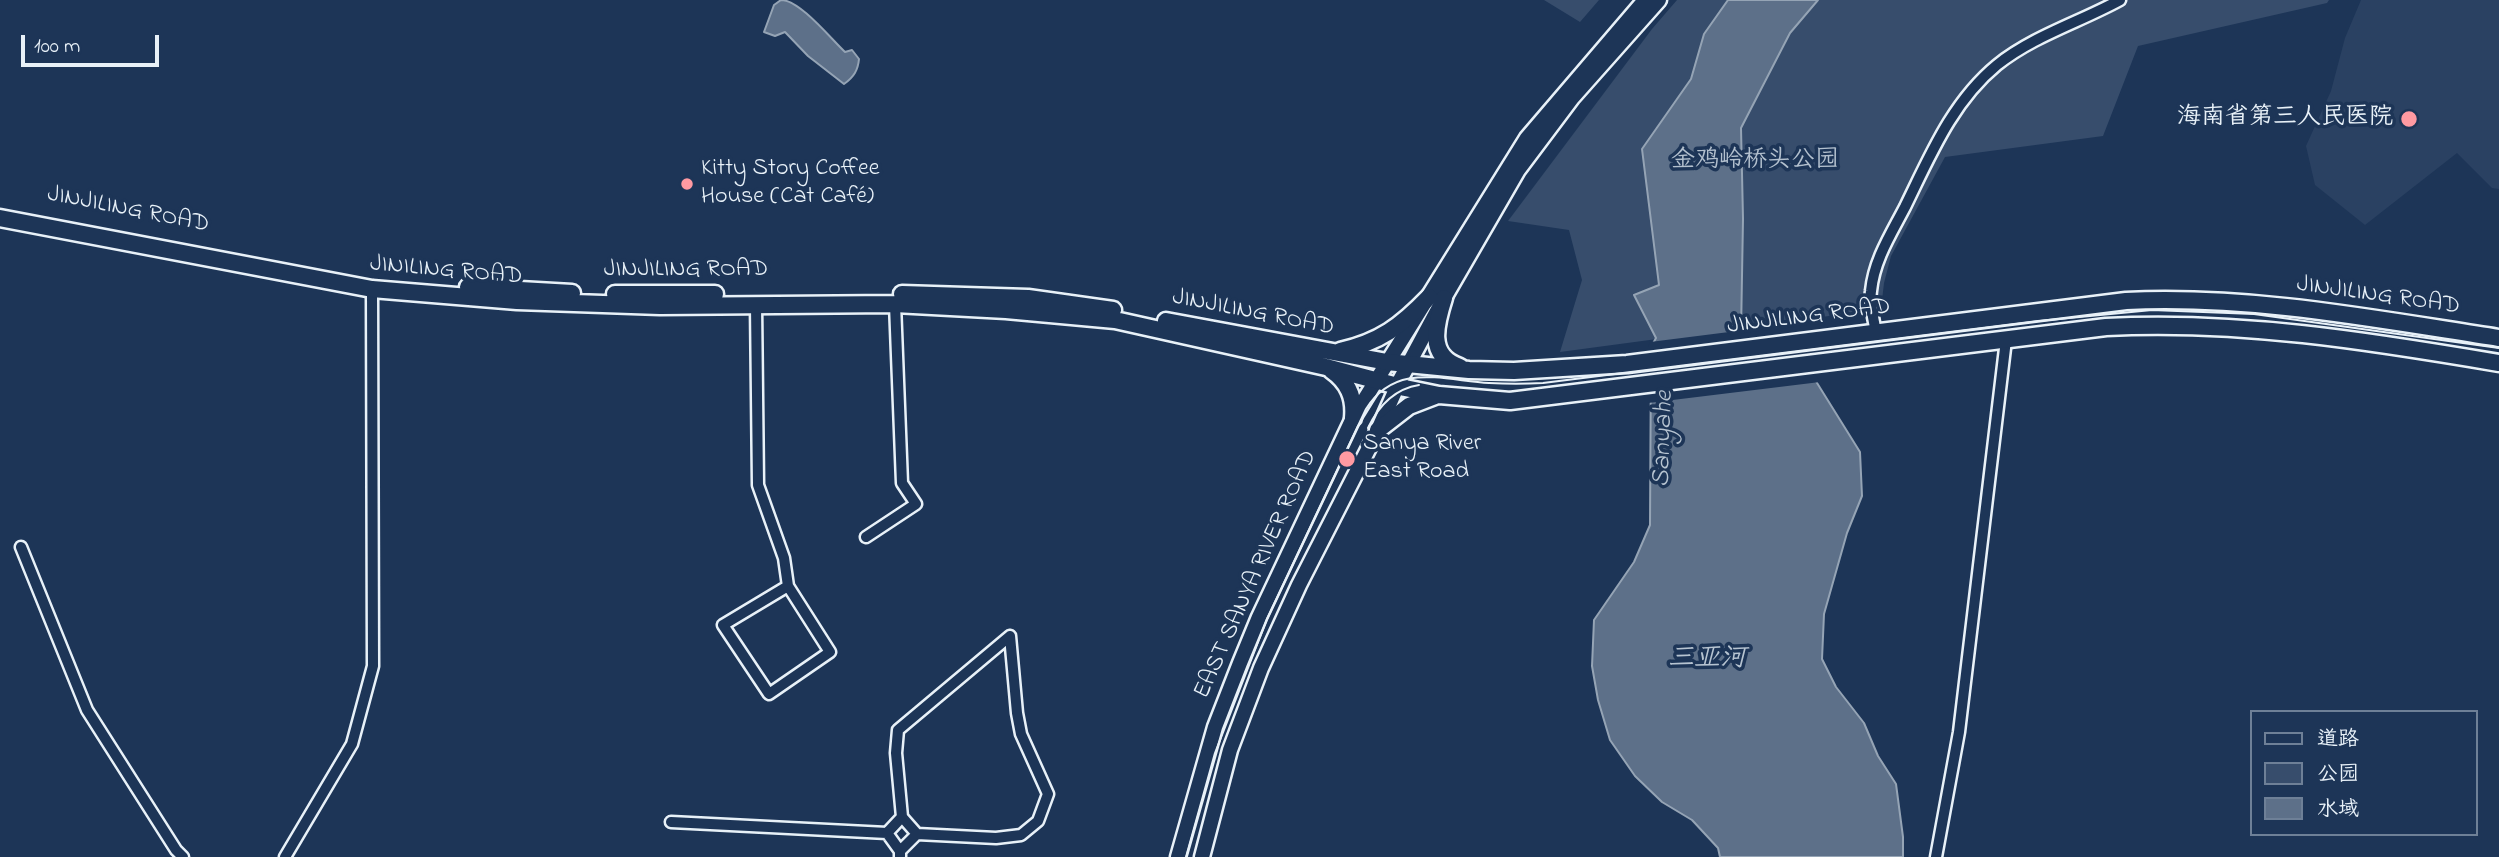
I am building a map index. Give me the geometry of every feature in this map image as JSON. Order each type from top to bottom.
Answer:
[{"type":"main road","points":[[1409,364],[1437,298],[1527,138],[1645,0]]},
{"type":"main road","points":[[1387,362],[1437,298],[1518,170],[1573,98],[1659,0]]},
{"type":"main road","name":"JINJILING ROAD","points":[[0,210],[333,273],[410,284],[591,293],[948,294],[1028,298],[1104,309],[1329,360],[1397,387],[1438,395],[1510,401],[2106,327],[2190,325],[2312,335],[2499,363]]},
{"type":"main road","name":"JINILING ROAD","points":[[0,218],[372,289],[517,302],[660,306],[895,304]]},
{"type":"main road","points":[[1353,418],[1354,407],[1349,390],[1329,360],[1378,340],[1437,298]]},
{"type":"main road","points":[[1437,298],[1435,327],[1439,348],[1452,364],[1469,370]]},
{"type":"main road","name":"JINJILING ROAD","points":[[895,304],[1115,320],[1329,360],[1514,371],[1627,364],[2126,301],[2175,299],[2313,310],[2499,338]]},
{"type":"main road","name":"EAST SANYA RIVER ROAD","points":[[1178,857],[1215,727],[1264,604],[1353,418],[1387,362]]},
{"type":"main road","name":"EAST SANYA RIVER ROAD","points":[[1202,857],[1230,750],[1261,668],[1294,595],[1409,364]]},
{"type":"main road","points":[[1378,430],[1409,406],[1438,395]]},
{"type":"street","points":[[1876,333],[1870,293],[1876,262],[1931,152],[1971,89],[1999,64],[2023,49],[2120,0]]},
{"type":"street","points":[[285,857],[352,744],[373,666],[372,289]]},
{"type":"street","points":[[866,537],[916,504],[902,483],[895,304]]},
{"type":"street","points":[[756,305],[758,485],[784,558],[788,586],[830,652],[769,694],[723,625],[788,586]]},
{"type":"street","points":[[1936,857],[1959,732],[2006,340]]},
{"type":"street","points":[[21,547],[87,710],[180,854],[165,857]]},
{"type":"street","points":[[1010,636],[1021,734],[1048,794],[1038,821],[1021,835],[996,838],[917,834],[902,817],[896,753],[898,730],[1010,636]]},
{"type":"street","points":[[671,822],[887,833],[902,817]]},
{"type":"street","points":[[887,833],[900,854],[917,834]]},
{"type":"shaded area","name":"海南省第三人民医院","points":[[2361,0],[2499,0],[2499,189],[2492,188],[2457,153],[2365,225],[2315,185],[2306,146],[2331,91],[2345,38]]},
{"type":"green space","points":[[1544,0],[1599,0],[1580,22]]},
{"type":"green space","name":"金鸡岭桥头公园","points":[[1677,0],[2329,0],[2327,3],[2138,46],[2103,136],[1945,157],[1891,256],[1881,309],[1560,352],[1582,280],[1569,230],[1508,221],[1652,29]]},
{"type":"water","points":[[781,0],[797,6],[845,52],[852,50],[859,59],[855,73],[844,84],[808,56],[785,32],[775,36],[764,32],[774,5]]},
{"type":"water","name":"三亚河","points":[[1728,0],[1818,0],[1790,33],[1741,128],[1741,333],[1799,354],[1860,452],[1862,496],[1847,533],[1824,614],[1822,659],[1836,687],[1864,723],[1878,756],[1896,784],[1903,857],[1720,857],[1718,848],[1692,820],[1662,802],[1635,776],[1610,740],[1598,700],[1592,666],[1594,620],[1634,562],[1650,525],[1651,347],[1656,338],[1634,295],[1659,285],[1642,149],[1691,79],[1704,34]]},
{"type":"pier","points":[[1745,330],[1801,351],[1820,382],[1648,403],[1650,342]]},
{"type":"tram line","points":[[1186,857],[1215,753],[1267,619],[1366,409],[1378,394],[1406,379],[1421,377],[1516,384],[1543,383],[2038,321],[2152,310],[2254,314],[2499,348]]},
{"type":"tram line","points":[[1368,428],[1388,400],[1402,390],[1419,385]]},
{"type":"place","name":"海南省第三人民医院","points":[[2409,119]]},
{"type":"place","name":"Kitty Story Coffee House (Cat Café)","points":[[687,184]]},
{"type":"place","name":"Sanya River East Road","points":[[1347,459]]},
{"type":"water label","name":"Sanyahe","points":[[1665,439]]}]
